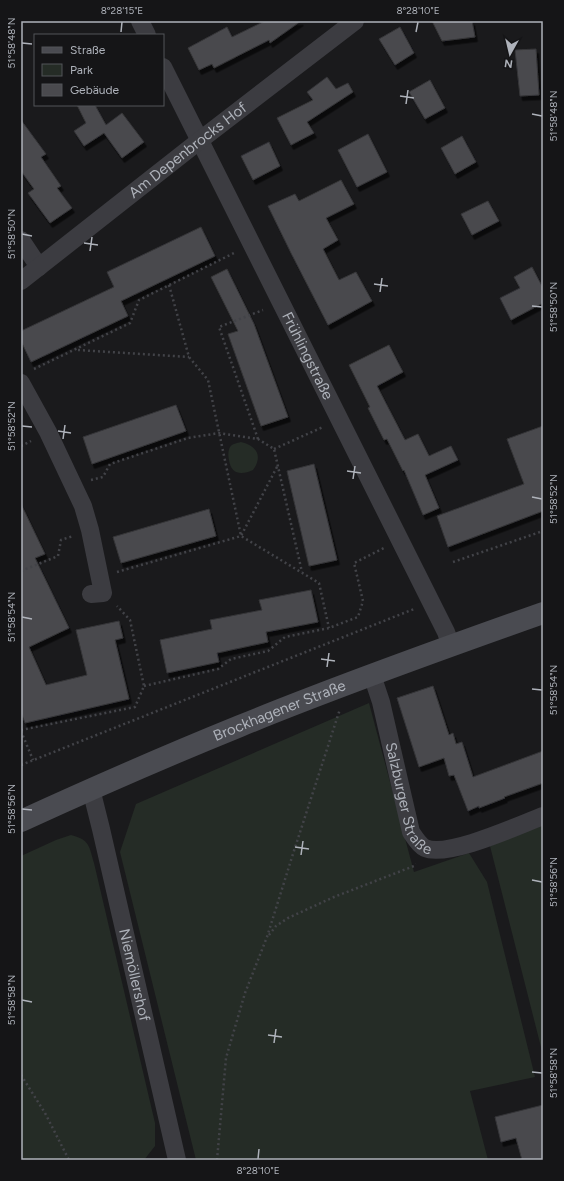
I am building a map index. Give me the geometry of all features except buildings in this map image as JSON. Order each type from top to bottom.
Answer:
[{"type":"main road","name":"Brockhagener Straße","points":[[21,821],[91,789],[240,726],[372,675],[543,613]]},
{"type":"street","points":[[140,21],[146,34]]},
{"type":"street","name":"Am Depenbrocks Hof","points":[[21,281],[355,21]]},
{"type":"street","name":"Frühlingstraße","points":[[164,69],[446,632],[451,646]]},
{"type":"street","points":[[21,240],[39,267]]},
{"type":"street","points":[[24,377],[83,506],[90,530],[98,588]]},
{"type":"street","name":"Salzburger Straße","points":[[372,675],[381,702],[412,832],[417,841],[424,848],[442,850],[457,847],[543,816]]},
{"type":"street","name":"Niemöllershof","points":[[91,789],[177,1160]]},
{"type":"path","points":[[24,377],[130,323],[139,300],[251,245]]},
{"type":"path","points":[[169,285],[189,357],[208,380],[241,536],[319,583],[329,628]]},
{"type":"path","points":[[258,438],[219,327],[280,303]]},
{"type":"path","points":[[76,350],[189,357]]},
{"type":"path","points":[[274,449],[339,419]]},
{"type":"path","points":[[74,486],[103,477],[110,464],[188,438],[219,433],[258,438],[274,449],[302,573]]},
{"type":"path","points":[[33,760],[21,730],[135,707],[144,686],[130,620],[98,588],[241,536],[278,465]]},
{"type":"path","points":[[21,570],[58,556],[61,540],[90,530]]},
{"type":"path","points":[[453,562],[543,531]]},
{"type":"path","points":[[144,686],[218,669],[231,659],[268,651],[285,637],[329,628],[358,617],[363,601],[354,563],[400,540]]},
{"type":"path","points":[[21,765],[431,602]]},
{"type":"path","points":[[217,1160],[226,1058],[245,993],[267,937],[341,711],[338,703]]},
{"type":"path","points":[[267,937],[276,926],[288,918],[334,897],[414,866],[424,848]]},
{"type":"path","points":[[21,1074],[45,1113],[68,1160]]},
{"type":"green space","points":[[241,442],[251,446],[257,452],[258,456],[258,460],[253,470],[245,473],[232,469],[228,455],[231,446]]},
{"type":"green space","points":[[369,703],[414,872],[469,853],[487,882],[535,1077],[470,1091],[488,1160],[196,1160],[120,852],[136,804]]},
{"type":"green space","points":[[543,825],[543,1055],[490,846]]},
{"type":"green space","points":[[71,835],[82,839],[88,844],[91,852],[155,1123],[155,1146],[144,1160],[21,1160],[21,856]]}]
